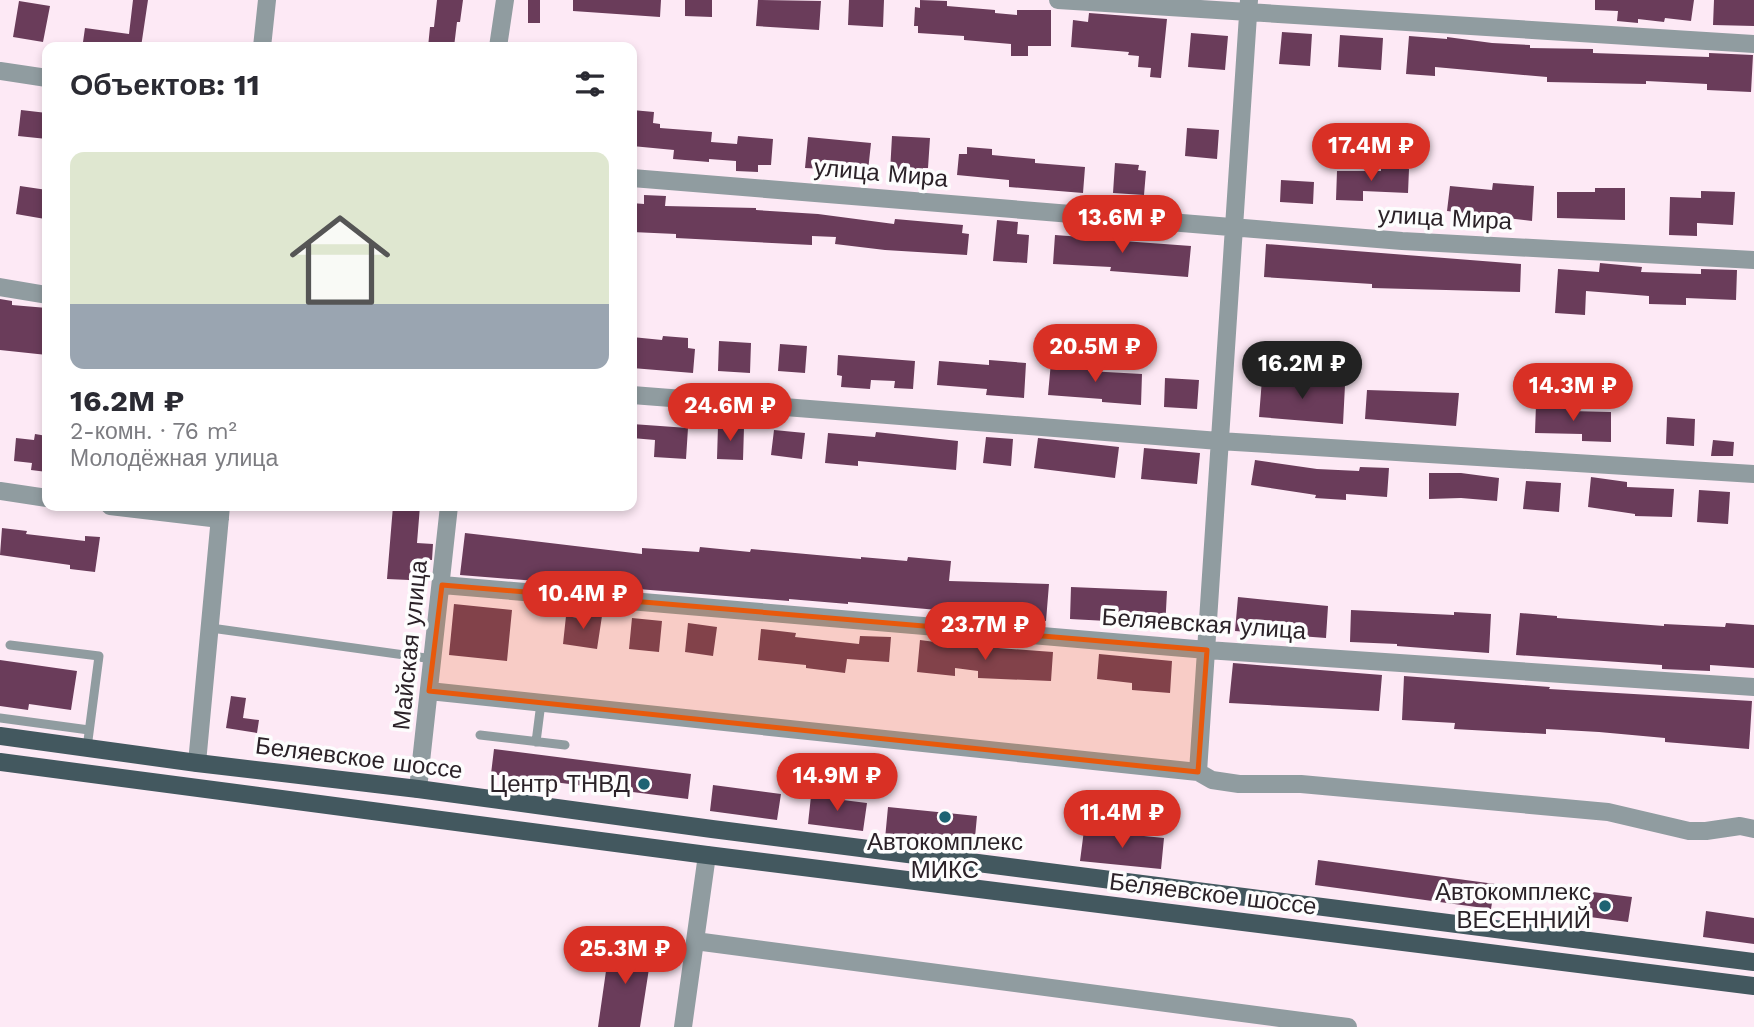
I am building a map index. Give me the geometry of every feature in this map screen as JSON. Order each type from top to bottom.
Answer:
[{"type":"main road","name":"Беляевское шоссе","points":[[0,736],[88,739],[197,763],[418,789],[712,830],[1754,962]]},
{"type":"main road","name":"Беляевское шоссе","points":[[0,762],[707,855],[1754,986]]},
{"type":"main road","points":[[414,816],[418,789]]},
{"type":"street","points":[[263,42],[267,0]]},
{"type":"street","points":[[500,42],[505,0]]},
{"type":"street","points":[[1058,0],[1249,6],[1754,44]]},
{"type":"street","points":[[1198,772],[1249,6]]},
{"type":"street","points":[[0,71],[42,77]]},
{"type":"street","name":"улица Мира","points":[[637,178],[1402,241],[1754,260]]},
{"type":"street","points":[[0,287],[42,294]]},
{"type":"street","points":[[637,395],[1219,441],[1754,474]]},
{"type":"street","points":[[0,491],[42,497]]},
{"type":"street","name":"Майская улица","points":[[418,789],[449,511]]},
{"type":"street","points":[[197,763],[221,512]]},
{"type":"street","name":"Беляевская улица","points":[[442,585],[1207,650],[1754,687]]},
{"type":"street","points":[[429,691],[1198,772],[1212,780],[1239,784],[1313,785],[1608,812],[1689,831],[1740,825],[1754,829]]},
{"type":"street","points":[[683,1027],[707,855]]},
{"type":"street","points":[[695,941],[1338,1026]]},
{"type":"lane","points":[[211,628],[433,660]]},
{"type":"lane","points":[[0,718],[88,739],[99,656],[10,645]]},
{"type":"lane","points":[[536,742],[541,703]]},
{"type":"lane","points":[[480,735],[565,745]]},
{"type":"highlighted area","points":[[442,585],[1207,650],[1198,772],[429,691]]},
{"type":"building","points":[[133,0],[148,0],[142,42],[83,42],[85,28],[129,34]]},
{"type":"building","points":[[437,0],[463,0],[455,42],[428,42],[430,27],[434,27]]},
{"type":"building","points":[[528,0],[540,0],[540,23],[528,23]]},
{"type":"building","points":[[573,0],[661,0],[660,17],[573,11]]},
{"type":"building","points":[[685,0],[712,0],[712,17],[685,16]]},
{"type":"building","points":[[758,0],[821,1],[819,30],[756,26]]},
{"type":"building","points":[[849,0],[884,0],[883,27],[848,25]]},
{"type":"building","points":[[920,0],[947,1],[947,6],[995,10],[995,13],[1017,15],[1017,10],[1051,10],[1051,46],[1028,46],[1028,56],[1011,56],[1011,44],[964,40],[964,36],[918,33],[918,26],[914,26],[915,7],[920,8]]},
{"type":"building","points":[[1595,0],[1694,0],[1691,21],[1638,19],[1638,23],[1617,21],[1618,11],[1595,10]]},
{"type":"building","points":[[1714,0],[1754,0],[1754,26],[1713,25]]},
{"type":"building","points":[[19,1],[50,6],[43,42],[13,37]]},
{"type":"building","points":[[1089,13],[1167,19],[1161,78],[1150,77],[1151,68],[1138,67],[1139,56],[1128,55],[1129,52],[1071,47],[1073,20],[1088,22]]},
{"type":"building","points":[[1282,32],[1312,34],[1310,66],[1279,64]]},
{"type":"building","points":[[1191,33],[1228,36],[1225,70],[1188,67]]},
{"type":"building","points":[[1340,35],[1383,38],[1381,70],[1338,67]]},
{"type":"building","points":[[1409,36],[1530,45],[1530,48],[1593,49],[1593,53],[1709,57],[1709,53],[1753,55],[1751,92],[1707,90],[1707,84],[1646,81],[1646,84],[1547,82],[1547,77],[1435,67],[1435,76],[1406,74]]},
{"type":"building","points":[[21,110],[42,112],[42,138],[18,136]]},
{"type":"building","points":[[637,110],[654,112],[653,123],[660,124],[660,128],[712,132],[711,142],[737,144],[738,136],[773,139],[771,165],[758,165],[758,172],[736,171],[736,161],[673,159],[674,150],[637,146]]},
{"type":"building","points":[[1187,128],[1219,130],[1217,159],[1185,156]]},
{"type":"building","points":[[892,136],[930,138],[928,168],[923,168],[922,174],[890,172]]},
{"type":"building","points":[[808,137],[871,143],[868,171],[805,168]]},
{"type":"building","points":[[967,147],[992,149],[992,155],[1035,159],[1035,163],[1085,167],[1083,193],[1009,187],[1009,180],[957,175],[959,154],[967,154]]},
{"type":"building","points":[[1115,163],[1139,165],[1138,170],[1146,171],[1144,195],[1113,193]]},
{"type":"building","points":[[1381,168],[1409,169],[1408,193],[1363,191],[1363,201],[1336,200],[1337,171],[1381,171]]},
{"type":"building","points":[[1281,180],[1314,182],[1313,204],[1280,202]]},
{"type":"building","points":[[1493,183],[1534,186],[1532,221],[1447,211],[1450,186],[1492,190]]},
{"type":"building","points":[[20,186],[42,189],[42,218],[16,214]]},
{"type":"building","points":[[1595,188],[1625,188],[1625,220],[1557,218],[1557,192],[1595,192]]},
{"type":"building","points":[[1701,191],[1735,192],[1733,225],[1697,223],[1697,236],[1669,235],[1670,197],[1701,198]]},
{"type":"building","points":[[644,195],[666,196],[665,206],[756,208],[894,224],[895,219],[963,225],[962,233],[969,234],[967,255],[835,244],[836,237],[812,236],[812,245],[676,238],[676,234],[637,232],[637,203],[644,204]]},
{"type":"building","points":[[997,220],[1018,222],[1017,234],[1029,235],[1027,263],[993,261]]},
{"type":"building","points":[[1083,230],[1096,231],[1096,239],[1191,246],[1188,277],[1110,271],[1111,267],[1053,264],[1055,235],[1082,237]]},
{"type":"building","points":[[1266,244],[1521,264],[1520,292],[1372,288],[1372,284],[1264,277]]},
{"type":"building","points":[[1600,263],[1642,267],[1641,272],[1701,274],[1701,269],[1737,270],[1736,300],[1686,298],[1686,305],[1649,304],[1649,296],[1586,291],[1585,315],[1555,313],[1558,269],[1599,272]]},
{"type":"building","points":[[0,299],[12,301],[12,305],[42,308],[42,354],[0,350]]},
{"type":"building","points":[[663,336],[688,338],[688,348],[695,349],[693,373],[637,368],[637,338],[662,340]]},
{"type":"building","points":[[719,341],[751,343],[750,373],[718,371]]},
{"type":"building","points":[[780,344],[807,346],[805,373],[778,371]]},
{"type":"building","points":[[838,355],[915,361],[913,389],[894,388],[895,381],[871,380],[870,389],[841,387],[842,376],[837,375]]},
{"type":"building","points":[[989,360],[1026,363],[1024,398],[986,395],[987,389],[937,385],[939,361],[989,365]]},
{"type":"building","points":[[1051,362],[1089,365],[1088,371],[1142,374],[1141,405],[1048,395]]},
{"type":"building","points":[[1165,378],[1199,380],[1197,409],[1164,407]]},
{"type":"building","points":[[1262,379],[1345,385],[1343,424],[1259,417]]},
{"type":"building","points":[[1367,390],[1459,393],[1456,426],[1365,419]]},
{"type":"building","points":[[1536,404],[1570,405],[1570,411],[1611,412],[1611,442],[1582,441],[1582,434],[1535,433]]},
{"type":"building","points":[[1667,417],[1695,419],[1694,446],[1666,444]]},
{"type":"building","points":[[637,424],[688,428],[686,459],[654,457],[655,440],[637,438]]},
{"type":"building","points":[[718,426],[744,427],[743,460],[717,459]]},
{"type":"building","points":[[774,430],[805,433],[802,459],[771,455]]},
{"type":"building","points":[[876,432],[958,441],[956,470],[858,461],[858,466],[825,463],[828,433],[875,437]]},
{"type":"building","points":[[35,434],[42,435],[42,471],[31,470],[32,463],[14,461],[16,438],[34,440]]},
{"type":"building","points":[[986,437],[1013,439],[1011,466],[983,463]]},
{"type":"building","points":[[1038,438],[1119,447],[1115,478],[1034,468]]},
{"type":"building","points":[[1713,440],[1734,442],[1733,456],[1711,456]]},
{"type":"building","points":[[1144,448],[1200,453],[1197,484],[1141,479]]},
{"type":"building","points":[[1255,460],[1317,469],[1359,471],[1360,467],[1389,468],[1387,497],[1346,494],[1346,500],[1315,498],[1316,495],[1251,485]]},
{"type":"building","points":[[1429,473],[1461,473],[1499,478],[1497,501],[1429,499]]},
{"type":"building","points":[[1591,477],[1627,482],[1627,487],[1674,489],[1672,517],[1635,516],[1588,507]]},
{"type":"building","points":[[1526,481],[1561,483],[1559,512],[1523,509]]},
{"type":"building","points":[[1699,490],[1730,492],[1728,524],[1697,522]]},
{"type":"building","points":[[393,511],[420,511],[417,543],[433,544],[432,560],[414,559],[414,574],[410,574],[409,580],[387,579]]},
{"type":"building","points":[[2,528],[27,531],[26,534],[85,541],[85,536],[100,537],[95,572],[70,569],[70,565],[0,555]]},
{"type":"building","points":[[465,533],[642,554],[642,548],[699,552],[700,547],[861,559],[907,561],[908,557],[951,561],[949,581],[1049,584],[1046,621],[960,616],[960,612],[848,602],[789,601],[460,575]]},
{"type":"building","points":[[1071,587],[1167,591],[1165,629],[1125,627],[1126,622],[1070,619]]},
{"type":"building","points":[[1238,597],[1328,606],[1326,638],[1235,631]]},
{"type":"building","points":[[454,604],[512,610],[507,661],[449,655]]},
{"type":"building","points":[[1351,610],[1491,614],[1489,653],[1350,642]]},
{"type":"building","points":[[1520,613],[1664,626],[1725,627],[1726,623],[1754,625],[1754,668],[1710,665],[1710,671],[1662,669],[1662,665],[1516,655]]},
{"type":"building","points":[[586,614],[602,616],[597,649],[563,644],[566,616],[585,619]]},
{"type":"building","points":[[632,618],[662,621],[659,652],[629,649]]},
{"type":"building","points":[[688,623],[717,627],[713,656],[685,652]]},
{"type":"building","points":[[761,629],[796,633],[795,637],[859,644],[860,636],[891,637],[889,662],[847,659],[845,673],[806,668],[806,665],[758,660]]},
{"type":"building","points":[[920,640],[1053,652],[1051,681],[978,678],[978,671],[955,668],[955,676],[917,672]]},
{"type":"building","points":[[1099,654],[1172,661],[1170,693],[1132,690],[1132,683],[1097,679]]},
{"type":"building","points":[[0,660],[77,671],[71,710],[29,704],[28,710],[0,706]]},
{"type":"building","points":[[1233,663],[1382,675],[1379,711],[1229,703]]},
{"type":"building","points":[[1404,676],[1550,687],[1549,689],[1752,701],[1749,749],[1665,742],[1665,738],[1599,732],[1546,729],[1546,734],[1454,729],[1455,723],[1402,720]]},
{"type":"building","points":[[231,696],[246,698],[243,718],[259,720],[257,733],[226,728]]},
{"type":"building","points":[[494,749],[691,774],[688,799],[491,774]]},
{"type":"building","points":[[713,785],[781,794],[777,820],[710,811]]},
{"type":"building","points":[[811,796],[867,803],[863,831],[808,824]]},
{"type":"building","points":[[888,807],[977,816],[974,848],[885,839]]},
{"type":"building","points":[[1084,830],[1164,838],[1161,869],[1080,861]]},
{"type":"building","points":[[1318,860],[1495,884],[1491,909],[1315,885]]},
{"type":"building","points":[[1585,891],[1632,897],[1628,922],[1582,916]]},
{"type":"building","points":[[1706,911],[1754,918],[1754,944],[1703,937]]},
{"type":"building","points":[[610,943],[652,949],[640,1027],[598,1027]]},
{"type":"place","name":"Центр ТНВД","points":[[644,784]]},
{"type":"place","name":"Автокомплекс МИКС","points":[[945,817]]},
{"type":"place","name":"Автокомплекс ВЕСЕННИЙ","points":[[1605,906]]}]
